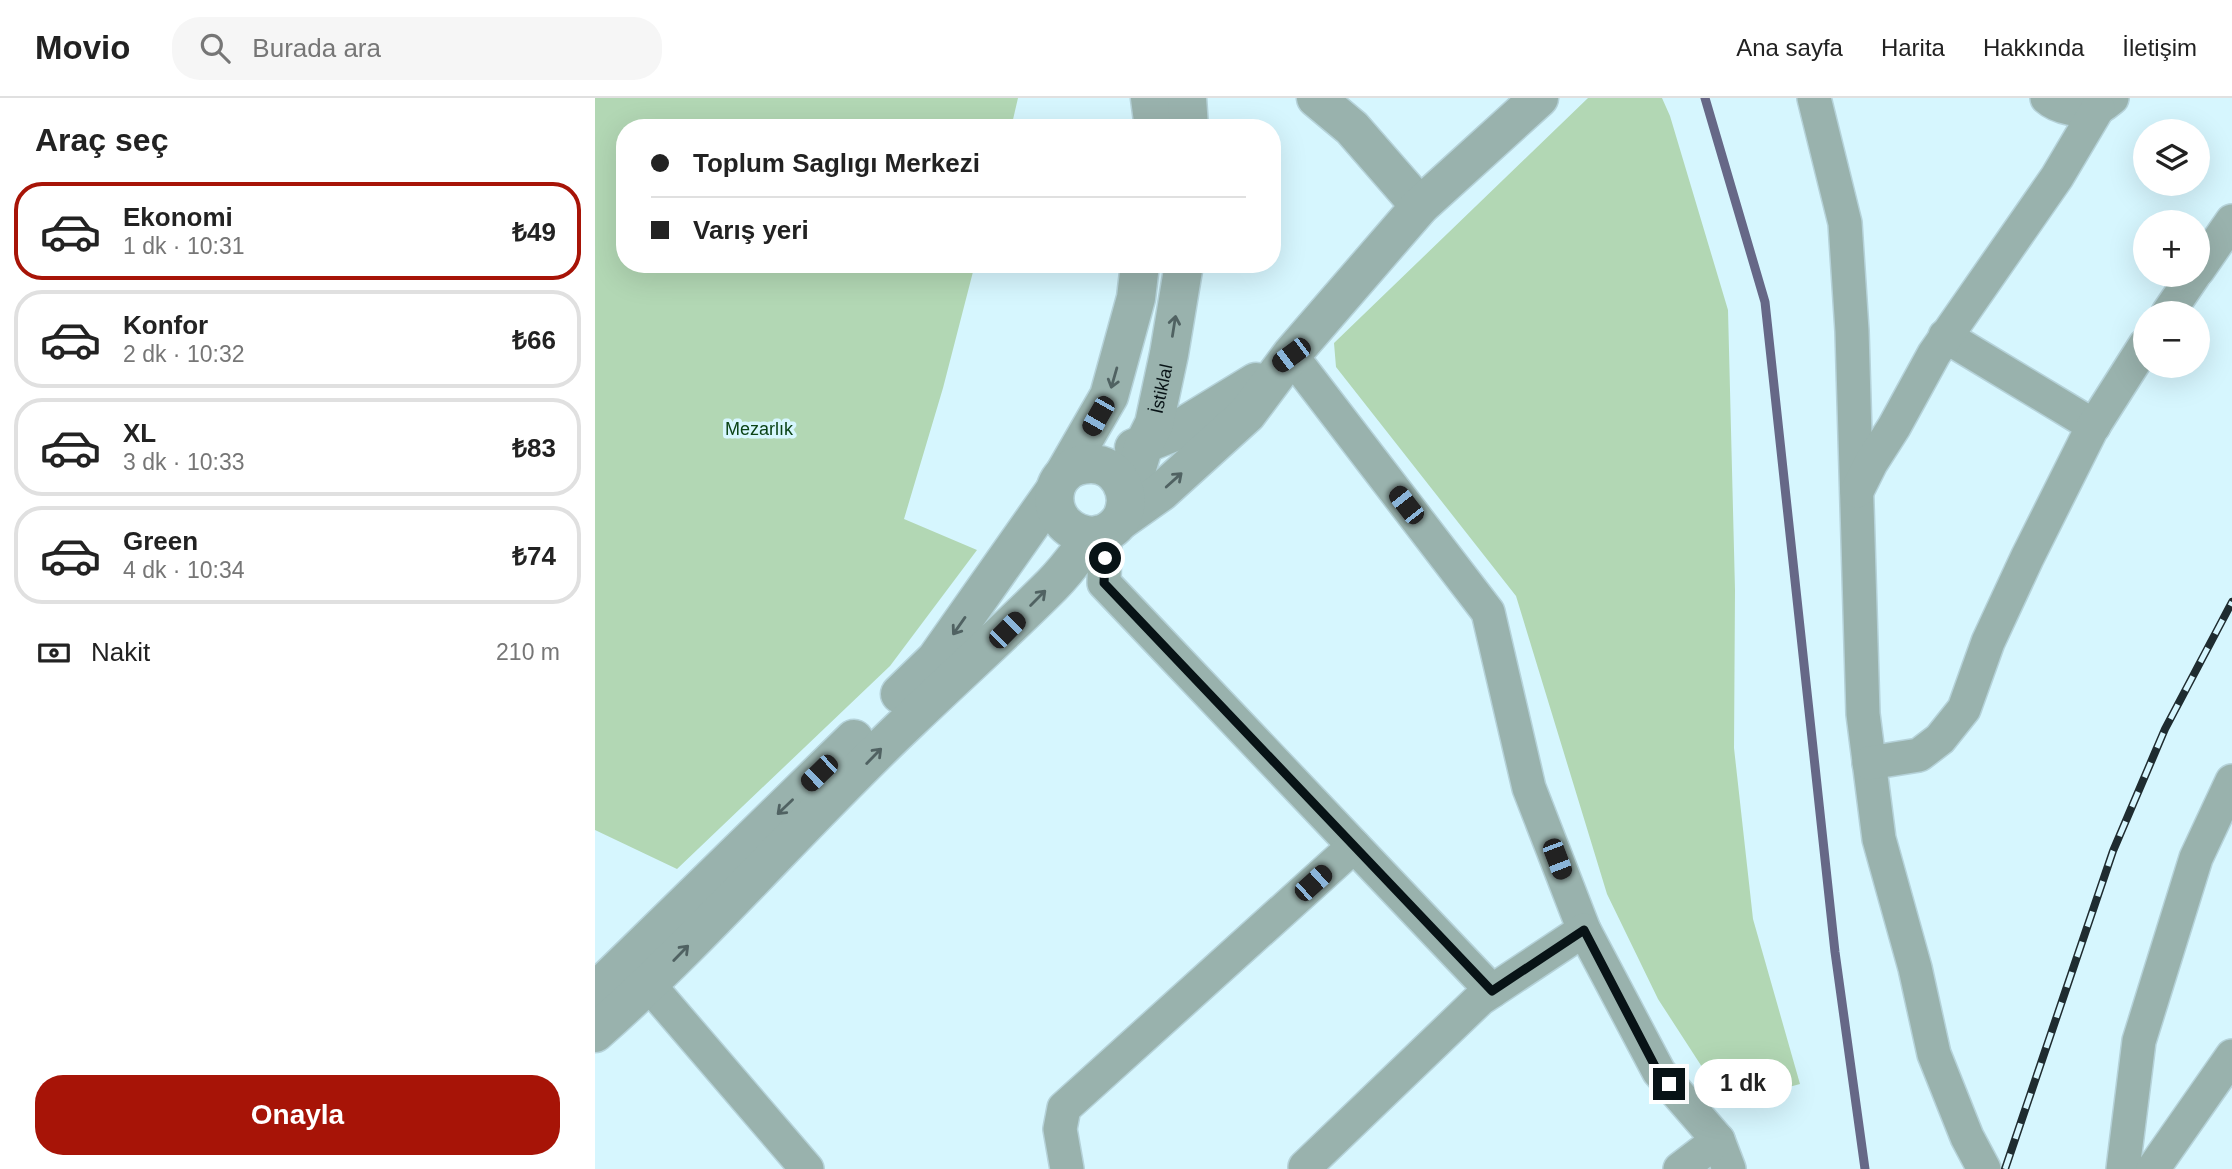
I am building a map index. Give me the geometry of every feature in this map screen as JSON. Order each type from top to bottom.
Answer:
[{"type":"street","points":[[1150,98],[1153,119]]},
{"type":"street","points":[[1187,98],[1188,119]]},
{"type":"street","points":[[1316,98],[1352,128],[1420,205]]},
{"type":"street","points":[[595,992],[639,972],[1007,630],[1111,525],[1161,492],[1247,414],[1291,355],[1420,205],[1539,98]]},
{"type":"street","points":[[1814,98],[1845,223],[1852,331],[1863,714],[1879,839],[1915,968],[1934,1054],[1967,1137],[1984,1169]]},
{"type":"street","points":[[2047,98],[2051,102],[2075,110],[2105,103]]},
{"type":"street","points":[[1855,496],[1871,463],[1945,336],[2057,177],[2105,103]]},
{"type":"street","points":[[2210,252],[2232,220]]},
{"type":"street","points":[[1111,525],[1082,535],[1070,531],[1055,510],[1109,396],[1136,298],[1139,273]]},
{"type":"street","name":"İstiklal","points":[[1111,525],[1154,424],[1182,273]]},
{"type":"street","points":[[1945,336],[2094,426]]},
{"type":"street","points":[[595,1033],[639,972],[936,659],[1070,476],[1174,432],[1237,394],[1291,355]]},
{"type":"street","points":[[1291,355],[1488,612],[1529,788],[1584,930],[1658,1072],[1724,1154],[1681,1169]]},
{"type":"street","points":[[1869,763],[1919,755],[1940,740],[1964,709],[1988,642],[2027,558],[2094,426],[2133,364]]},
{"type":"street","points":[[1070,476],[1104,466],[1116,474],[1123,484],[1126,496],[1111,525],[1104,583],[1492,991]]},
{"type":"street","points":[[2123,1169],[2139,1041],[2196,858],[2232,780]]},
{"type":"street","points":[[1067,1169],[1060,1129],[1064,1108],[1354,846]]},
{"type":"street","points":[[1304,1168],[1480,999],[1584,930]]},
{"type":"street","points":[[639,972],[807,1169]]},
{"type":"street","points":[[2153,1169],[2232,1056]]},
{"type":"green space","name":"Mezarlık","points":[[595,98],[1018,98],[1013,119],[616,119],[616,273],[973,273],[943,388],[904,519],[977,550],[890,666],[677,869],[595,830]]},
{"type":"green space","points":[[1588,98],[1662,98],[1670,116],[1728,310],[1735,590],[1734,748],[1753,919],[1800,1084],[1726,1104],[1658,999],[1607,894],[1516,596],[1336,367],[1334,343]]},
{"type":"waterway","points":[[1705,98],[1765,302],[1835,952],[1865,1169]]},
{"type":"railway","points":[[2005,1169],[2113,851],[2165,729],[2232,602]]},
{"type":"route","points":[[1105,558],[1104,583],[1492,991],[1584,930],[1658,1072],[1669,1084]]}]
